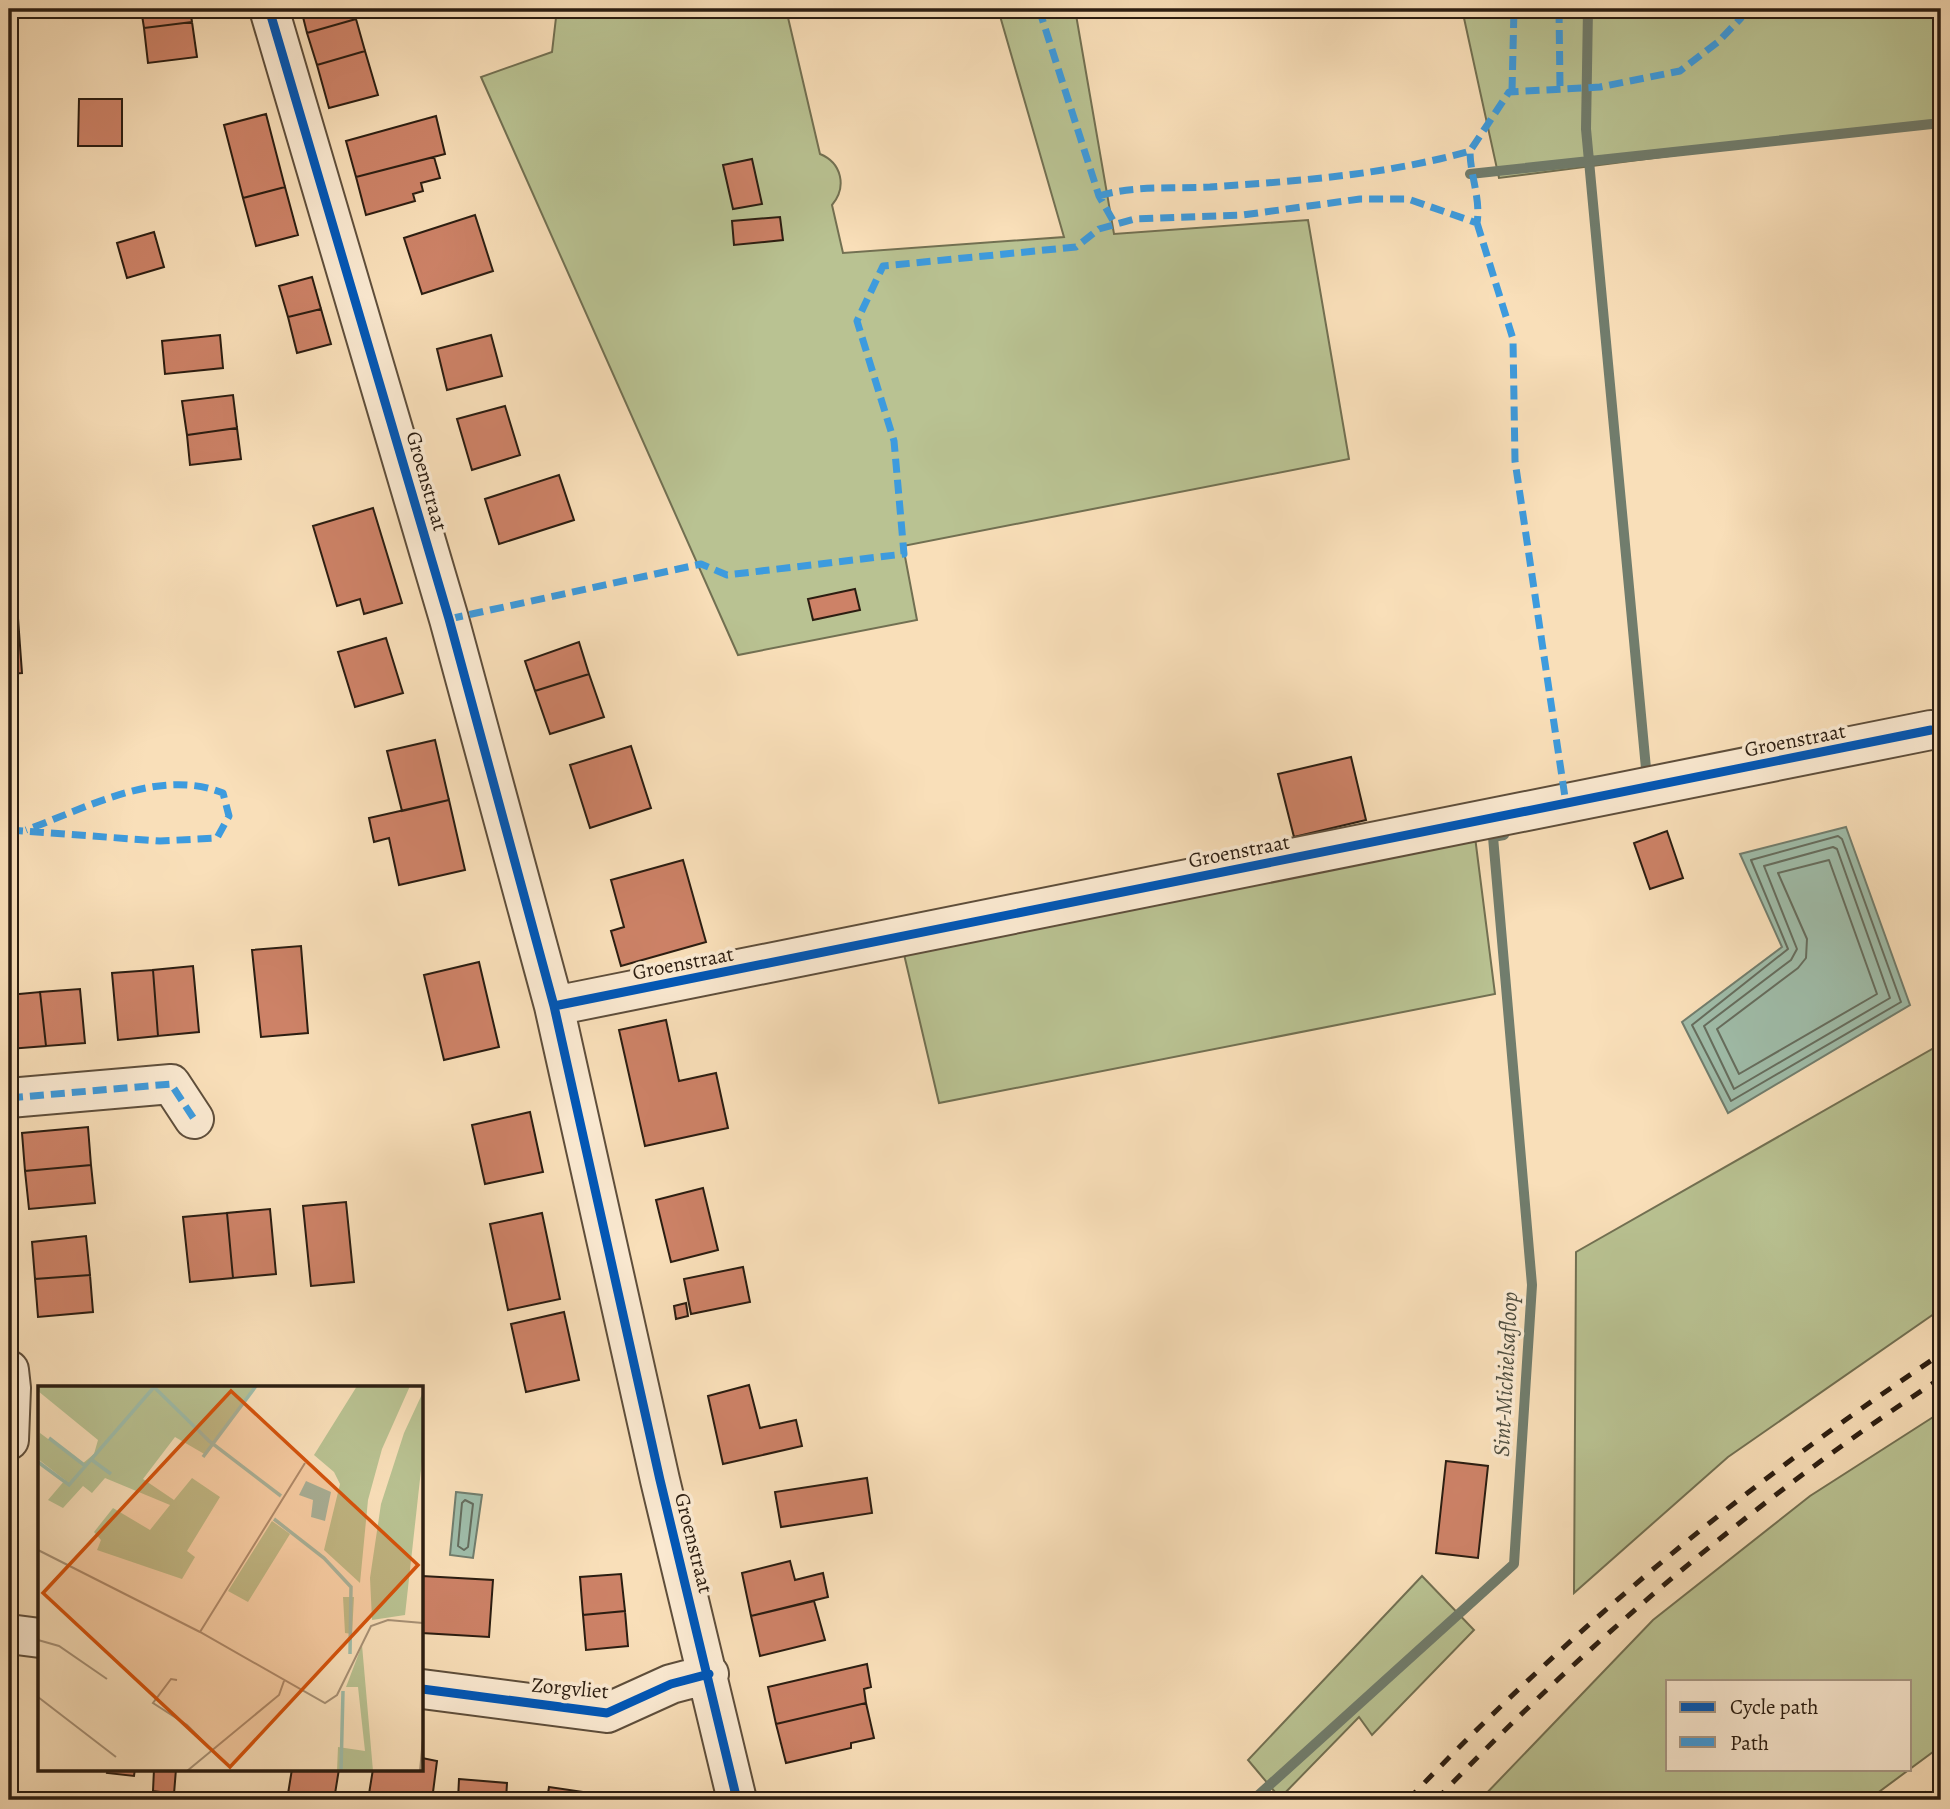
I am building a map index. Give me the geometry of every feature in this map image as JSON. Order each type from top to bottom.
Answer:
[{"type":"street","name":"Groenstraat","points":[[269,9],[449,620],[554,1006],[660,1480],[709,1674],[737,1800]]},
{"type":"street","name":"Groenstraat","points":[[554,1006],[1931,730]]},
{"type":"street","points":[[9,1098],[172,1084],[194,1119]]},
{"type":"street","points":[[9,1370],[9,1440]]},
{"type":"street","points":[[9,1634],[38,1638]]},
{"type":"street","name":"Zorgvliet","points":[[424,1689],[607,1713],[671,1684],[709,1674]]},
{"type":"green space","points":[[557,9],[786,9],[820,154],[833,163],[840,176],[840,191],[832,205],[843,253],[1064,237],[998,9],[1075,9],[1114,234],[1308,220],[1349,459],[903,546],[917,620],[738,655],[481,77],[552,52]]},
{"type":"green space","points":[[1462,9],[1941,9],[1941,121],[1499,178]]},
{"type":"green space","points":[[1475,837],[1495,994],[939,1103],[903,950]]},
{"type":"green space","points":[[1941,1044],[1941,1309],[1728,1457],[1574,1593],[1576,1252]]},
{"type":"green space","points":[[1941,1412],[1941,1746],[1912,1768],[1912,1680],[1666,1680],[1666,1770],[1909,1770],[1868,1800],[1480,1800],[1653,1620],[1810,1496]]},
{"type":"green space","points":[[1422,1576],[1474,1630],[1372,1735],[1359,1717],[1280,1798],[1248,1760]]},
{"type":"water","points":[[1846,827],[1910,1005],[1728,1113],[1682,1022],[1782,947],[1740,854]]},
{"type":"water","points":[[456,1492],[482,1495],[473,1558],[450,1555]]},
{"type":"building","points":[[141,9],[190,9],[192,22],[144,28]]},
{"type":"building","points":[[301,9],[353,9],[356,19],[307,33]]},
{"type":"building","points":[[356,19],[365,51],[317,65],[307,33]]},
{"type":"building","points":[[192,22],[197,57],[148,63],[144,28]]},
{"type":"building","points":[[365,51],[378,95],[329,108],[317,65]]},
{"type":"building","points":[[79,99],[122,99],[122,146],[78,146]]},
{"type":"building","points":[[266,114],[285,187],[243,198],[224,125]]},
{"type":"building","points":[[436,116],[445,154],[356,177],[346,141]]},
{"type":"building","points":[[434,157],[440,178],[421,183],[423,191],[413,194],[415,201],[366,215],[356,177]]},
{"type":"building","points":[[752,159],[762,204],[733,209],[723,165]]},
{"type":"building","points":[[285,187],[298,235],[256,246],[243,198]]},
{"type":"building","points":[[475,215],[493,271],[422,294],[404,238]]},
{"type":"building","points":[[780,217],[783,240],[734,245],[732,221]]},
{"type":"building","points":[[154,232],[164,267],[127,278],[117,243]]},
{"type":"building","points":[[312,277],[321,309],[288,317],[279,286]]},
{"type":"building","points":[[321,309],[331,344],[297,353],[288,317]]},
{"type":"building","points":[[220,335],[223,368],[165,374],[162,341]]},
{"type":"building","points":[[491,335],[502,376],[447,390],[437,349]]},
{"type":"building","points":[[233,395],[237,428],[187,435],[182,401]]},
{"type":"building","points":[[505,406],[520,455],[472,470],[457,419]]},
{"type":"building","points":[[237,428],[241,459],[190,465],[187,435]]},
{"type":"building","points":[[559,475],[574,520],[499,544],[485,499]]},
{"type":"building","points":[[373,508],[402,603],[364,614],[360,599],[337,606],[313,526]]},
{"type":"building","points":[[12,550],[16,591],[9,591],[9,551]]},
{"type":"building","points":[[855,589],[860,610],[813,620],[808,599]]},
{"type":"building","points":[[9,591],[16,591],[19,632],[9,633]]},
{"type":"building","points":[[19,632],[22,673],[9,674],[9,633]]},
{"type":"building","points":[[386,638],[403,693],[355,707],[338,652]]},
{"type":"building","points":[[579,642],[589,674],[535,691],[525,661]]},
{"type":"building","points":[[589,674],[604,717],[550,734],[535,691]]},
{"type":"building","points":[[435,740],[449,800],[402,811],[387,751]]},
{"type":"building","points":[[631,746],[651,808],[590,828],[570,765]]},
{"type":"building","points":[[1351,757],[1366,820],[1294,837],[1278,774]]},
{"type":"building","points":[[449,800],[465,870],[399,885],[389,838],[374,842],[369,818]]},
{"type":"building","points":[[1667,831],[1683,878],[1650,889],[1634,843]]},
{"type":"building","points":[[683,860],[706,942],[621,966],[611,931],[624,927],[611,880]]},
{"type":"building","points":[[301,946],[308,1033],[261,1037],[252,950]]},
{"type":"building","points":[[479,962],[499,1047],[444,1060],[424,975]]},
{"type":"building","points":[[193,966],[199,1032],[158,1036],[153,970]]},
{"type":"building","points":[[153,970],[158,1036],[118,1040],[112,973]]},
{"type":"building","points":[[80,989],[85,1043],[46,1046],[40,992]]},
{"type":"building","points":[[40,992],[46,1046],[9,1049],[9,995]]},
{"type":"building","points":[[666,1020],[679,1081],[716,1073],[728,1128],[645,1146],[619,1030]]},
{"type":"building","points":[[530,1112],[543,1172],[485,1184],[472,1125]]},
{"type":"building","points":[[88,1127],[91,1165],[25,1171],[22,1133]]},
{"type":"building","points":[[91,1165],[95,1203],[29,1209],[25,1171]]},
{"type":"building","points":[[703,1188],[718,1250],[671,1262],[656,1200]]},
{"type":"building","points":[[346,1202],[354,1282],[311,1286],[303,1206]]},
{"type":"building","points":[[270,1209],[276,1274],[233,1278],[227,1213]]},
{"type":"building","points":[[227,1213],[233,1278],[190,1282],[183,1217]]},
{"type":"building","points":[[542,1213],[560,1299],[508,1310],[490,1224]]},
{"type":"building","points":[[86,1236],[90,1275],[35,1279],[32,1242]]},
{"type":"building","points":[[743,1267],[750,1302],[691,1314],[684,1279]]},
{"type":"building","points":[[90,1275],[93,1312],[38,1317],[35,1279]]},
{"type":"building","points":[[686,1303],[688,1316],[676,1319],[674,1306]]},
{"type":"building","points":[[564,1312],[579,1380],[526,1392],[511,1324]]},
{"type":"building","points":[[749,1385],[760,1428],[796,1420],[802,1446],[723,1464],[708,1396]]},
{"type":"building","points":[[1446,1461],[1488,1466],[1478,1558],[1436,1553]]},
{"type":"building","points":[[867,1478],[872,1513],[781,1527],[775,1492]]},
{"type":"building","points":[[790,1561],[795,1580],[823,1573],[828,1597],[751,1616],[742,1573]]},
{"type":"building","points":[[621,1574],[625,1611],[583,1615],[580,1577]]},
{"type":"building","points":[[424,1576],[493,1580],[489,1637],[424,1633]]},
{"type":"building","points":[[814,1601],[825,1640],[760,1656],[751,1616]]},
{"type":"building","points":[[625,1611],[628,1646],[586,1650],[583,1615]]},
{"type":"building","points":[[867,1664],[871,1687],[864,1689],[866,1703],[776,1724],[768,1687]]},
{"type":"building","points":[[866,1703],[874,1738],[851,1743],[851,1748],[786,1763],[776,1724]]},
{"type":"building","points":[[424,1758],[437,1761],[432,1800],[368,1800],[373,1770],[424,1770]]},
{"type":"building","points":[[108,1770],[135,1770],[134,1776],[107,1773]]},
{"type":"building","points":[[154,1770],[176,1770],[174,1794],[153,1791]]},
{"type":"building","points":[[292,1770],[339,1770],[334,1800],[287,1800]]},
{"type":"building","points":[[459,1779],[507,1783],[506,1800],[458,1800]]},
{"type":"building","points":[[549,1787],[604,1795],[603,1800],[547,1800]]},
{"type":"building","points":[[828,1793],[829,1800],[785,1800]]},
{"type":"waterway","points":[[1588,9],[1586,129],[1647,779]]},
{"type":"waterway","points":[[1470,174],[1941,123]]},
{"type":"waterway","name":"Sint-Michielsafloop","points":[[1253,1800],[1514,1564],[1532,1285],[1493,837],[1504,835]]},
{"type":"waterway","points":[[9,1781],[10,1800]]},
{"type":"railway","points":[[1408,1800],[1532,1677],[1662,1562],[1798,1454],[1941,1354]]},
{"type":"railway","points":[[1436,1800],[1553,1684],[1676,1574],[1806,1472],[1941,1378]]},
{"type":"railway","points":[[1917,1800],[1941,1782]]},
{"type":"marked path","points":[[1039,9],[1099,196],[1115,224]]},
{"type":"marked path","points":[[1512,91],[1514,9]]},
{"type":"marked path","points":[[1559,9],[1560,88]]},
{"type":"marked path","points":[[1099,196],[1140,189],[1210,187],[1342,176],[1406,166],[1470,151],[1509,92],[1600,87],[1680,71],[1718,42],[1741,18],[1739,9]]},
{"type":"marked path","points":[[449,619],[701,564],[727,575],[904,554],[894,441],[857,321],[883,266],[1076,247],[1099,229],[1135,219],[1243,215],[1360,199],[1408,199],[1477,223],[1478,205],[1470,151]]},
{"type":"marked path","points":[[1477,223],[1513,339],[1515,461],[1566,804]]},
{"type":"marked path","points":[[9,830],[160,841],[217,838],[229,816],[223,793],[199,786],[174,785],[123,793],[26,830]]},
{"type":"marked path","points":[[9,1098],[171,1084],[194,1119]]},
{"type":"marked path","points":[[9,1370],[9,1440]]},
{"type":"cycle path","points":[[269,9],[449,619],[554,1006],[660,1480],[737,1800]]},
{"type":"cycle path","points":[[554,1006],[1931,730]]},
{"type":"cycle path","points":[[424,1689],[607,1713],[671,1684],[709,1674]]}]
